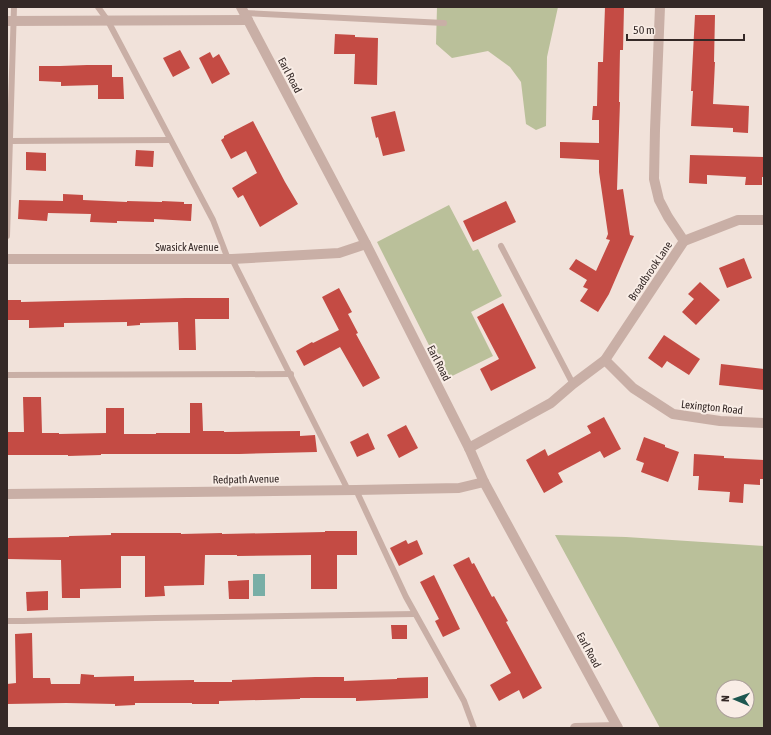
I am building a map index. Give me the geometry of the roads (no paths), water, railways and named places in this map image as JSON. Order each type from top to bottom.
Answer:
[{"type":"street","name":"Broadbrook Lane","points":[[470,448],[551,403],[605,360],[684,241],[668,217],[660,200],[654,179],[660,7]]},
{"type":"street","points":[[10,21],[108,21],[244,13]]},
{"type":"street","name":"Earl Road","points":[[244,13],[366,244],[470,448],[484,482],[618,728]]},
{"type":"street","points":[[684,241],[738,220],[764,220]]},
{"type":"street","name":"Swasick Avenue","points":[[7,260],[230,259],[338,253],[366,244]]},
{"type":"street","name":"Lexington Road","points":[[605,360],[633,388],[673,414],[720,421],[764,423]]},
{"type":"street","name":"Redpath Avenue","points":[[7,494],[459,488],[484,482]]},
{"type":"street","points":[[575,728],[618,728]]},
{"type":"lane","points":[[7,236],[10,141],[10,21],[14,7]]},
{"type":"lane","points":[[98,7],[108,21],[212,220],[230,259],[352,490],[406,597],[464,701],[474,728]]},
{"type":"lane","points":[[244,13],[444,24]]},
{"type":"lane","points":[[10,141],[170,140]]},
{"type":"lane","points":[[501,246],[573,384]]},
{"type":"lane","points":[[7,375],[291,374]]},
{"type":"lane","points":[[7,621],[415,614]]},
{"type":"water","points":[[253,574],[265,574],[265,596],[253,596]]}]
